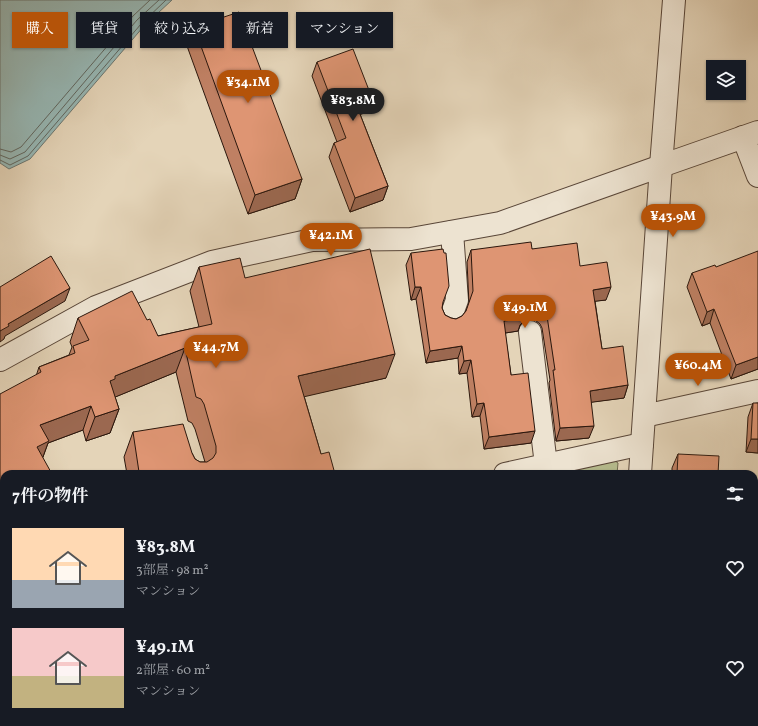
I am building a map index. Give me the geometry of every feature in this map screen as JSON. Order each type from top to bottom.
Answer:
[{"type":"street","points":[[640,470],[674,0]]},
{"type":"street","points":[[0,360],[96,307],[212,262],[312,240],[411,239],[500,224],[751,135],[758,176]]},
{"type":"street","points":[[450,319],[457,300],[452,232]]},
{"type":"street","points":[[530,332],[546,465]]},
{"type":"street","points":[[644,416],[758,391]]},
{"type":"street","points":[[523,470],[642,444]]},
{"type":"green space","points":[[608,456],[618,463],[617,470],[561,470]]},
{"type":"water","points":[[0,0],[172,0],[159,12],[140,12],[140,31],[132,40],[132,12],[76,12],[76,48],[125,48],[30,159],[9,169],[0,163]]},
{"type":"building","points":[[232,14],[232,48],[253,48],[302,179],[255,195],[202,48],[224,48],[224,17]]},
{"type":"building","points":[[353,49],[372,98],[356,104],[388,186],[355,198],[334,143],[346,138],[317,62]]},
{"type":"building","points":[[531,242],[532,249],[577,243],[580,266],[607,262],[611,287],[593,290],[602,349],[623,346],[628,385],[590,391],[594,426],[560,428],[553,370],[555,370],[547,316],[539,308],[533,307],[527,309],[523,314],[522,319],[504,321],[511,375],[528,373],[535,431],[489,437],[484,403],[477,404],[471,360],[464,361],[462,346],[430,351],[421,287],[415,287],[411,253],[443,249],[444,253],[446,253],[449,286],[442,308],[445,315],[456,319],[462,316],[466,311],[473,291],[471,250]]},
{"type":"building","points":[[370,249],[395,354],[298,376],[321,454],[329,452],[334,470],[139,470],[133,432],[183,424],[195,459],[200,462],[207,462],[213,458],[216,453],[216,446],[204,404],[201,399],[196,397],[185,348],[115,376],[115,379],[110,381],[119,409],[95,417],[91,406],[40,425],[49,441],[37,447],[50,470],[0,470],[0,394],[41,372],[39,367],[75,353],[73,346],[89,340],[78,318],[132,291],[147,320],[150,319],[158,336],[212,324],[199,267],[240,258],[245,278]]},
{"type":"building","points":[[758,251],[758,357],[736,365],[714,309],[707,312],[692,273],[715,265],[716,267]]},
{"type":"building","points":[[51,256],[70,288],[8,324],[9,326],[0,331],[0,287]]},
{"type":"building","points":[[753,403],[758,403],[758,439],[751,439]]},
{"type":"building","points":[[678,454],[719,456],[718,470],[677,470]]}]
